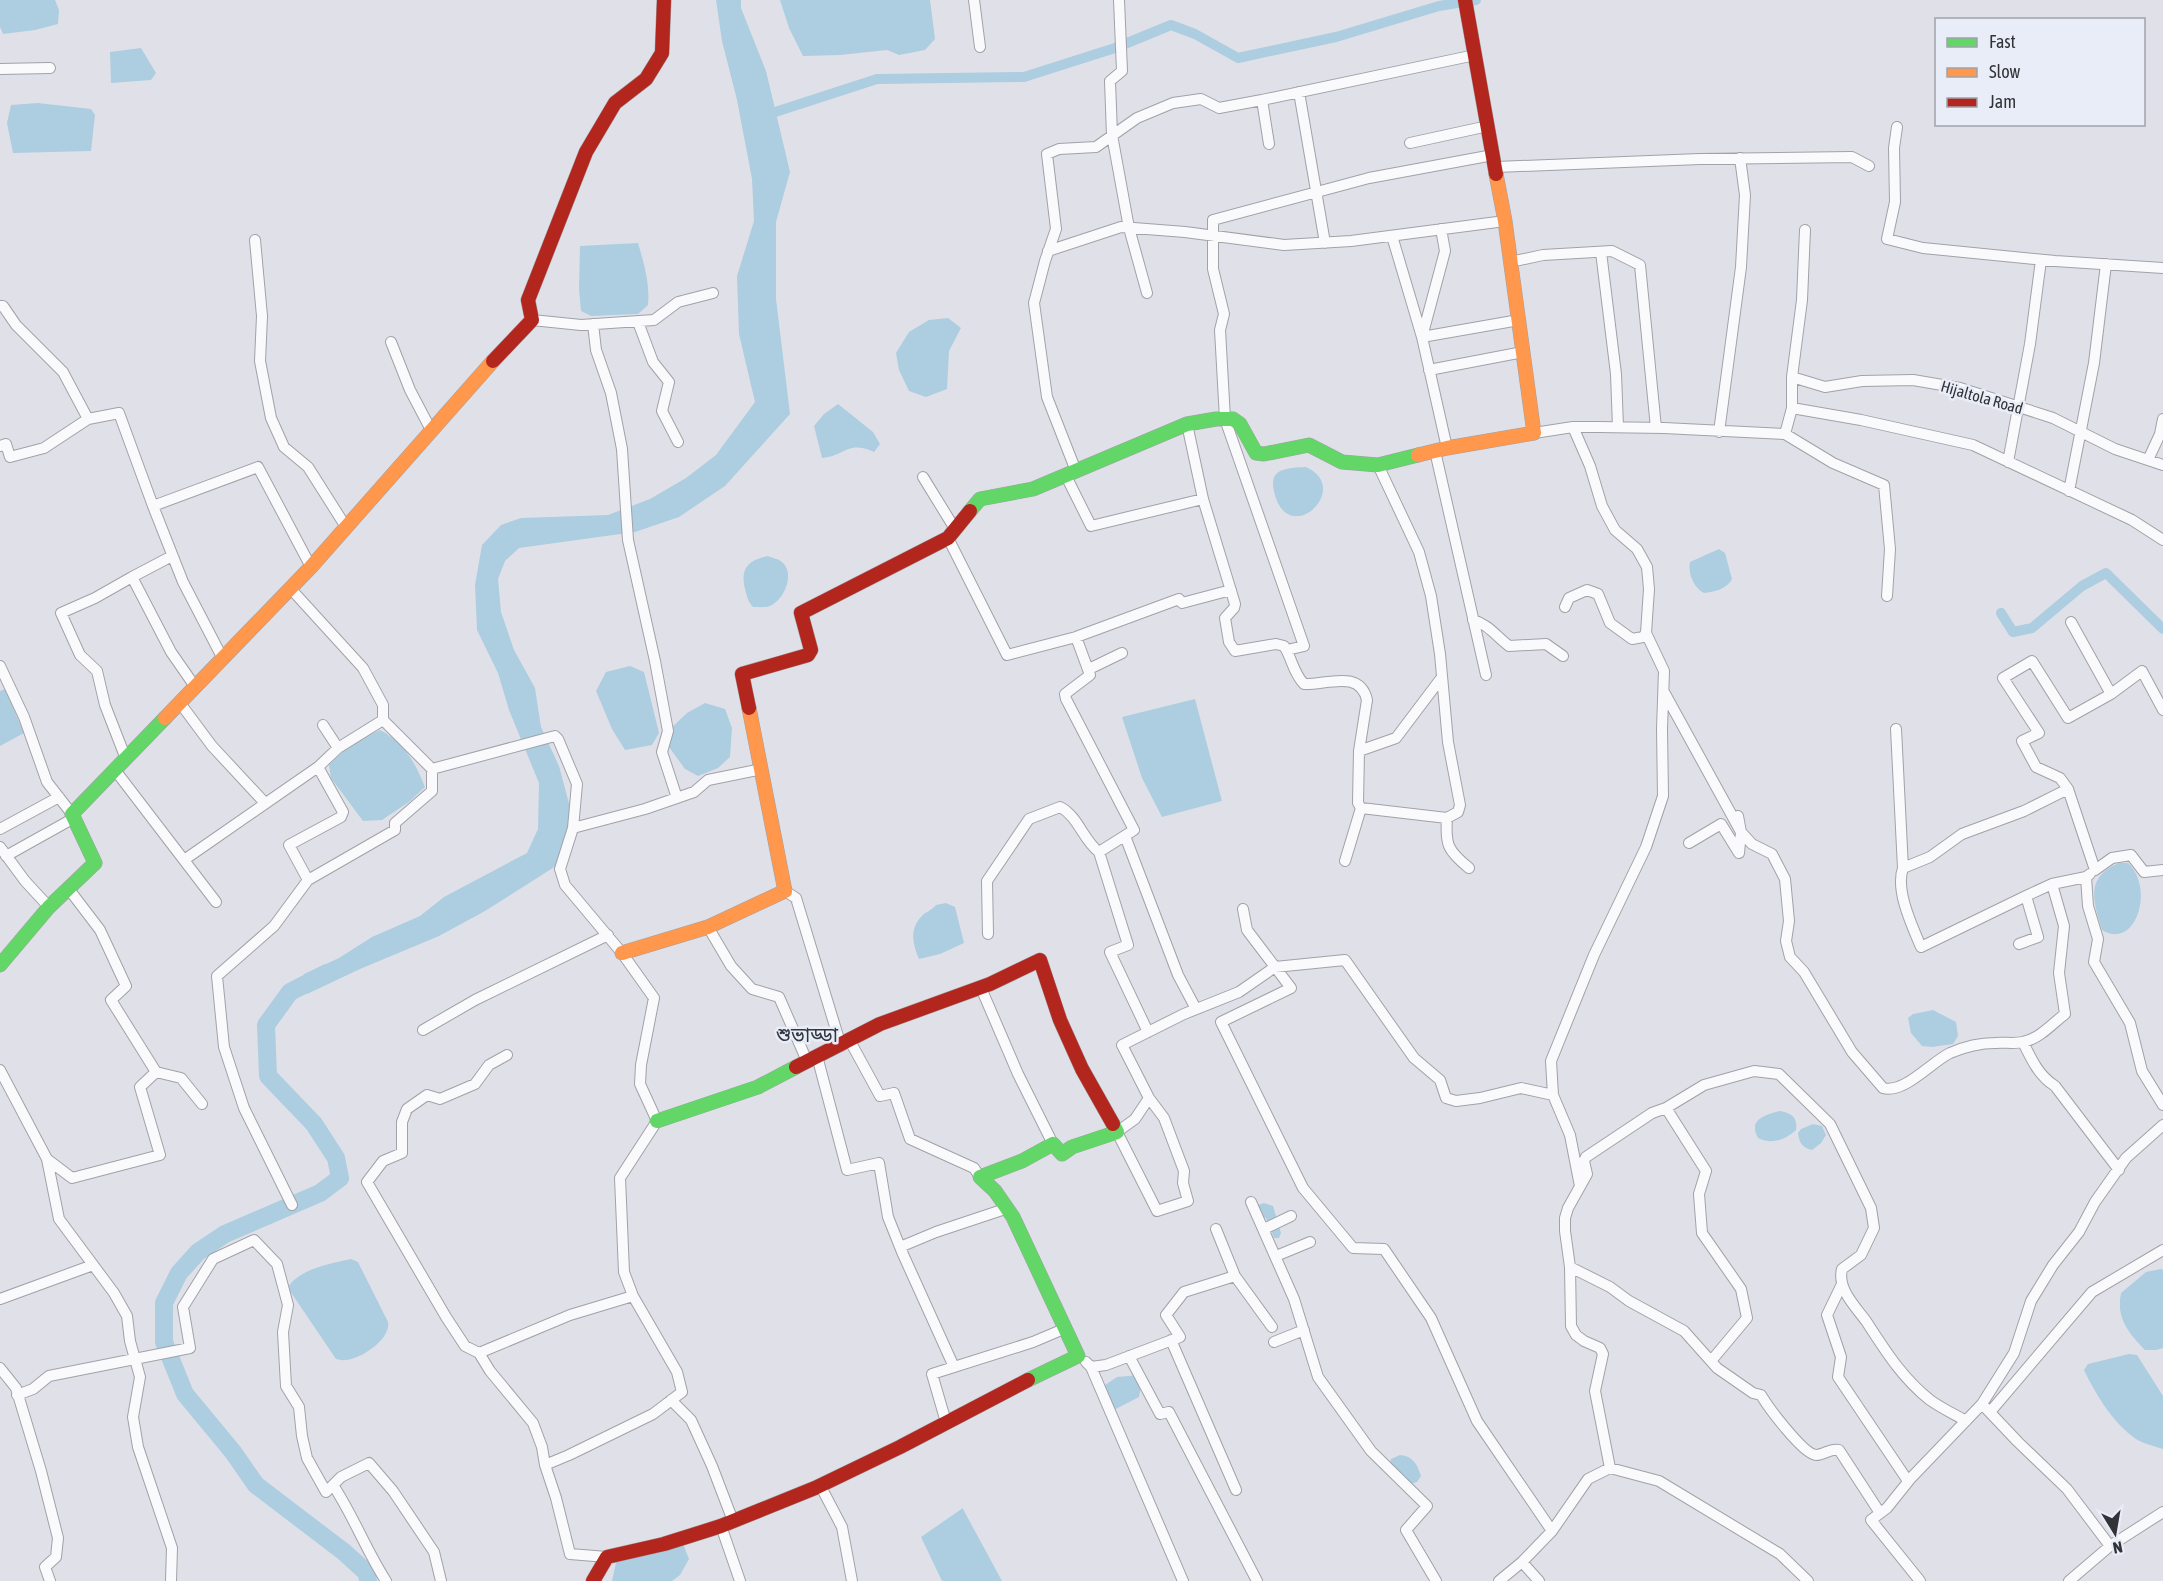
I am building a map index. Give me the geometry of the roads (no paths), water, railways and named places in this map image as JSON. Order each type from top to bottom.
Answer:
[{"type":"street","points":[[532,320],[528,300],[586,152],[615,103],[646,79],[662,53],[664,0]]},
{"type":"street","points":[[974,0],[980,47]]},
{"type":"street","points":[[1119,0],[1122,71],[1110,81],[1112,135],[1129,228],[1147,293]]},
{"type":"street","points":[[1465,0],[1505,220],[1534,433]]},
{"type":"street","points":[[1203,499],[1091,526],[1071,474],[1047,397],[1034,303],[1056,229],[1047,154],[1059,149],[1096,147],[1137,118],[1173,103],[1201,99],[1219,108],[1475,55]]},
{"type":"street","points":[[0,69],[50,68]]},
{"type":"street","points":[[1299,92],[1325,243]]},
{"type":"street","points":[[1262,100],[1269,144]]},
{"type":"street","points":[[1410,143],[1488,126]]},
{"type":"street","points":[[1897,127],[1894,148],[1895,202],[1887,239],[1923,248],[2041,260],[2163,268]]},
{"type":"street","points":[[1719,432],[1741,267],[1745,195],[1740,158]]},
{"type":"street","points":[[1287,650],[1304,646],[1225,419],[1220,330],[1224,314],[1213,269],[1213,220],[1369,178],[1494,161],[1852,158],[1869,166]]},
{"type":"street","points":[[1048,251],[1121,227],[1284,245],[1392,236],[1505,220]]},
{"type":"street","points":[[1422,337],[1444,251],[1441,229]]},
{"type":"street","points":[[1785,434],[1792,408],[1792,377],[1802,300],[1805,230]]},
{"type":"street","points":[[1392,236],[1422,337],[1473,620],[1486,675]]},
{"type":"street","points":[[255,240],[262,316],[260,361],[271,418],[284,447],[308,467],[346,526]]},
{"type":"street","points":[[1510,262],[1543,255],[1612,251],[1640,265],[1656,428]]},
{"type":"street","points":[[1601,252],[1616,374],[1618,427]]},
{"type":"street","points":[[2008,462],[2030,344],[2041,260]]},
{"type":"street","points":[[2069,490],[2094,363],[2106,264]]},
{"type":"street","points":[[532,320],[594,324],[654,320],[678,302],[713,293]]},
{"type":"street","points":[[0,306],[3,306],[16,325],[63,372],[88,419]]},
{"type":"street","points":[[49,907],[3,852],[73,816],[291,589],[471,384],[532,320]]},
{"type":"street","points":[[1422,337],[1519,320]]},
{"type":"street","points":[[638,322],[653,362],[669,382],[662,411],[678,442]]},
{"type":"street","points":[[594,324],[596,351],[610,393],[621,449],[628,540],[668,731],[662,752],[677,798]]},
{"type":"street","points":[[391,342],[410,390],[431,430]]},
{"type":"street","points":[[1429,370],[1523,352]]},
{"type":"street","name":"Hijaltola Road","points":[[1792,377],[1825,387],[1862,381],[1913,380],[1960,388],[2053,418],[2115,449],[2163,465]]},
{"type":"street","points":[[1792,408],[1861,420],[1973,446],[2132,520],[2163,540]]},
{"type":"street","points":[[0,446],[6,444],[10,457],[44,448],[88,419],[119,413],[172,556],[223,659]]},
{"type":"street","points":[[1183,1581],[1091,1366],[1078,1356],[1051,1293],[1008,1208],[974,1168],[910,1139],[894,1093],[880,1096],[845,1044],[796,898],[785,891],[742,674],[808,655],[811,651],[801,613],[951,534],[980,500],[1034,489],[1187,424],[1225,419],[1240,424],[1256,453],[1264,454],[1309,445],[1342,462],[1378,465],[1441,449],[1573,427],[1785,434],[1833,464],[1884,485],[1890,549],[1887,596]]},
{"type":"street","points":[[2148,460],[2160,434],[2163,419]]},
{"type":"street","points":[[1187,424],[1203,499],[1235,606],[1225,618],[1229,642],[1235,651],[1276,644],[1284,646],[1292,666],[1304,684],[1353,681],[1362,686],[1367,700],[1359,751],[1358,803],[1360,808],[1345,861]]},
{"type":"street","points":[[1573,427],[1590,466],[1602,506],[1615,530],[1637,549],[1647,567],[1649,589],[1646,633],[1664,671],[1663,796],[1646,847],[1594,955],[1551,1061],[1553,1095],[1570,1135],[1580,1186]]},
{"type":"street","points":[[1360,808],[1448,818],[1458,812],[1460,805],[1448,742],[1431,596],[1422,560],[1378,465]]},
{"type":"street","points":[[153,506],[258,467],[311,567]]},
{"type":"street","points":[[923,477],[1006,655],[1076,637],[1179,599],[1182,603],[1231,590]]},
{"type":"street","points":[[126,759],[105,705],[97,671],[80,655],[61,613],[95,598],[172,556]]},
{"type":"street","points":[[132,577],[171,652],[195,688]]},
{"type":"street","points":[[291,589],[363,668],[383,705],[383,720],[432,768],[432,790],[395,824],[396,830],[308,880],[274,926],[218,976],[224,1047],[244,1108],[292,1205]]},
{"type":"street","points":[[1566,607],[1569,598],[1587,590],[1598,594],[1610,623],[1632,639],[1643,637],[1646,633]]},
{"type":"street","points":[[1473,620],[1485,624],[1492,633],[1509,646],[1546,644],[1563,656]]},
{"type":"street","points":[[2071,622],[2111,694]]},
{"type":"street","points":[[1076,637],[1089,669],[1089,678],[1065,694],[1066,699],[1134,830],[1099,852]]},
{"type":"street","points":[[1089,669],[1122,654]]},
{"type":"street","points":[[2163,710],[2142,671],[2111,694],[2068,718],[2032,661],[2003,678],[2039,733],[2022,741],[2036,767],[2060,778],[2068,789],[2091,873],[2088,906],[2097,939],[2094,962],[2130,1023],[2142,1071],[2163,1105]]},
{"type":"street","points":[[0,666],[24,717],[47,782],[73,816],[94,863],[49,907],[0,965]]},
{"type":"street","points":[[1359,751],[1396,738],[1442,677]]},
{"type":"street","points":[[1663,690],[1741,832],[1752,844],[1772,854],[1785,879],[1789,921],[1786,941],[1790,957],[1804,972],[1852,1052],[1883,1088],[1889,1090],[1899,1088],[1933,1063],[1965,1047],[1993,1042],[2023,1042],[2042,1033],[2064,1014],[2059,973],[2064,926],[2052,884]]},
{"type":"street","points":[[180,703],[212,746],[265,803]]},
{"type":"street","points":[[184,860],[318,767],[338,748],[383,720]]},
{"type":"street","points":[[323,726],[338,748]]},
{"type":"street","points":[[1896,729],[1903,868],[1899,878],[1909,918],[1921,947],[2052,884],[2091,873],[2112,858],[2131,855],[2144,872],[2163,870]]},
{"type":"street","points":[[432,768],[555,736],[558,740],[577,784],[573,828],[560,869],[565,885],[608,935],[654,998],[641,1065],[640,1083],[657,1121]]},
{"type":"street","points":[[308,880],[290,845],[341,816],[343,812],[318,767]]},
{"type":"street","points":[[573,828],[645,809],[694,792],[708,780],[762,769]]},
{"type":"street","points":[[115,770],[216,902]]},
{"type":"street","points":[[1903,868],[1930,857],[1962,834],[2024,811],[2068,789]]},
{"type":"street","points":[[0,829],[59,797]]},
{"type":"street","points":[[988,934],[987,881],[1029,819],[1060,807],[1068,811],[1090,845],[1099,852],[1128,945],[1110,952],[1148,1032]]},
{"type":"street","points":[[1689,843],[1721,824],[1738,853],[1741,832],[1738,816]]},
{"type":"street","points":[[1448,818],[1446,840],[1453,856],[1469,868]]},
{"type":"street","points":[[1125,836],[1178,975],[1196,1009]]},
{"type":"street","points":[[68,888],[100,930],[126,986],[111,1000],[156,1072],[181,1078],[202,1104]]},
{"type":"street","points":[[622,953],[708,927],[785,891]]},
{"type":"street","points":[[2019,944],[2038,937],[2026,896]]},
{"type":"street","points":[[1243,909],[1247,930],[1291,988],[1221,1022],[1262,1107],[1303,1188],[1353,1248],[1384,1249],[1411,1288],[1431,1318],[1477,1420],[1552,1531]]},
{"type":"street","points":[[708,927],[731,966],[752,989],[779,997],[812,1059],[847,1170],[879,1163],[888,1217],[954,1367]]},
{"type":"street","points":[[423,1030],[475,1000],[608,935]]},
{"type":"street","points":[[545,1465],[653,1414],[682,1392],[677,1372],[633,1296],[624,1272],[620,1178],[657,1121],[758,1087],[880,1024],[981,988],[1040,960],[1057,1011],[1082,1069],[1157,1210],[1188,1201],[1183,1183],[1184,1172],[1164,1118],[1149,1098],[1122,1045],[1196,1009],[1239,992],[1275,966],[1345,960],[1414,1058],[1440,1080],[1446,1098],[1456,1101],[1480,1098],[1521,1088],[1553,1095]]},
{"type":"street","points":[[981,988],[1018,1074],[1053,1144],[1062,1154],[1072,1147],[1117,1132],[1135,1119],[1149,1098]]},
{"type":"street","points":[[2023,1042],[2040,1073],[2055,1086],[2119,1170]]},
{"type":"street","points":[[507,1055],[489,1065],[475,1084],[440,1098],[427,1095],[407,1109],[402,1122],[402,1153],[383,1161],[367,1182],[465,1346],[479,1353],[490,1371],[533,1423],[542,1447],[570,1554],[607,1557],[664,1544],[727,1524],[820,1485],[900,1447],[1008,1389],[1078,1356]]},
{"type":"street","points":[[0,1070],[47,1159],[59,1220],[93,1264],[128,1316],[130,1341],[139,1359],[140,1377],[133,1417],[138,1447],[172,1548],[171,1581]]},
{"type":"street","points":[[1610,1468],[1595,1391],[1603,1354],[1600,1348],[1576,1335],[1571,1326],[1570,1267],[1565,1218],[1568,1208],[1585,1181],[1587,1174],[1584,1161],[1586,1157],[1652,1113],[1666,1108],[1704,1085],[1754,1071],[1779,1074],[1830,1124],[1871,1208],[1875,1225],[1861,1255],[1842,1269],[1842,1284],[1851,1303],[1902,1374],[1930,1400],[1966,1421]]},
{"type":"street","points":[[47,1159],[72,1178],[160,1155],[140,1087],[156,1072]]},
{"type":"street","points":[[1666,1108],[1706,1171],[1699,1194],[1702,1233],[1741,1289],[1748,1318],[1711,1361]]},
{"type":"street","points":[[1986,1408],[2014,1353],[2031,1301],[2126,1158],[2163,1125]]},
{"type":"street","points":[[980,1177],[1022,1161],[1053,1144]]},
{"type":"street","points":[[1251,1202],[1294,1299],[1318,1377],[1371,1451],[1427,1506],[1406,1530],[1436,1581]]},
{"type":"street","points":[[900,1247],[936,1232],[1008,1208]]},
{"type":"street","points":[[1264,1229],[1291,1216]]},
{"type":"street","points":[[1216,1229],[1235,1276],[1272,1327]]},
{"type":"street","points":[[17,1395],[33,1389],[49,1376],[190,1348],[183,1307],[213,1259],[254,1240],[277,1264],[288,1305],[283,1332],[286,1386],[299,1407],[307,1458],[326,1492],[341,1477],[369,1463],[393,1491],[434,1552],[441,1581]]},
{"type":"street","points":[[1276,1256],[1310,1242]]},
{"type":"street","points":[[1920,1581],[1871,1520],[1966,1421],[1986,1408],[2092,1292],[2163,1250]]},
{"type":"street","points":[[0,1299],[93,1264]]},
{"type":"street","points":[[1570,1267],[1610,1287],[1629,1301],[1684,1331],[1717,1368],[1753,1394],[1761,1395],[1790,1434],[1812,1455],[1834,1449],[1839,1450],[1880,1513]]},
{"type":"street","points":[[1091,1366],[1106,1365],[1180,1337],[1166,1315],[1184,1292],[1235,1276]]},
{"type":"street","points":[[1842,1284],[1827,1315],[1841,1357],[1838,1377],[1908,1481]]},
{"type":"street","points":[[479,1353],[570,1315],[633,1296]]},
{"type":"street","points":[[946,1422],[932,1374],[1034,1342],[1066,1328]]},
{"type":"street","points":[[1274,1342],[1304,1330]]},
{"type":"street","points":[[1171,1340],[1236,1490]]},
{"type":"street","points":[[1129,1356],[1160,1414],[1169,1412],[1257,1581]]},
{"type":"street","points":[[0,1368],[16,1388],[58,1538],[56,1557],[45,1567],[50,1581]]},
{"type":"street","points":[[672,1400],[691,1420],[712,1466],[740,1581]]},
{"type":"street","points":[[1986,1408],[2067,1489],[2110,1546]]},
{"type":"street","points":[[1498,1581],[1522,1562],[1552,1531],[1588,1479],[1610,1468],[1659,1481],[1780,1554],[1808,1581]]},
{"type":"street","points":[[333,1485],[346,1504],[373,1560],[386,1581]]},
{"type":"street","points":[[820,1485],[842,1527],[852,1581]]},
{"type":"street","points":[[2069,1581],[2110,1546],[2163,1512]]},
{"type":"street","points":[[593,1581],[607,1557]]},
{"type":"street","points":[[1522,1562],[1539,1581]]},
{"type":"water","points":[[0,0],[55,0],[59,10],[58,24],[3,34],[0,27]]},
{"type":"water","points":[[716,0],[741,0],[741,8],[766,71],[790,172],[776,222],[776,299],[790,414],[725,486],[679,517],[635,532],[519,548],[505,561],[498,579],[501,612],[514,650],[535,688],[541,727],[559,766],[570,807],[569,835],[556,866],[485,911],[439,936],[307,994],[304,974],[339,958],[372,937],[420,916],[444,897],[527,853],[538,829],[539,783],[509,710],[498,673],[477,630],[475,585],[482,545],[501,525],[521,518],[608,515],[650,499],[686,478],[716,455],[755,402],[739,334],[737,276],[754,221],[752,179],[737,100],[722,41]]},
{"type":"water","points":[[780,0],[930,0],[935,39],[925,50],[899,55],[887,50],[803,56],[789,28]]},
{"type":"water","points":[[141,48],[156,73],[151,80],[111,83],[110,52]]},
{"type":"water","points":[[38,103],[91,109],[95,115],[91,151],[13,153],[7,123],[11,105]]},
{"type":"water","points":[[638,243],[647,281],[648,305],[638,314],[591,316],[581,311],[580,246]]},
{"type":"water","points":[[948,318],[961,328],[949,351],[947,389],[926,397],[909,391],[899,370],[896,353],[909,332],[929,320]]},
{"type":"water","points":[[838,404],[873,432],[880,444],[874,452],[852,448],[822,458],[814,426],[824,414]]},
{"type":"water","points":[[1306,467],[1318,476],[1323,487],[1321,498],[1306,514],[1295,516],[1285,512],[1277,501],[1274,477],[1289,468]]},
{"type":"water","points":[[1719,549],[1725,553],[1732,579],[1724,588],[1704,593],[1692,579],[1690,562]]},
{"type":"water","points":[[768,556],[781,561],[786,567],[787,585],[777,602],[765,607],[753,607],[745,589],[745,570],[755,560]]},
{"type":"water","points":[[630,666],[644,672],[659,733],[652,745],[625,750],[612,729],[596,691],[606,672]]},
{"type":"water","points":[[5,689],[24,733],[0,746],[0,691]]},
{"type":"water","points":[[1195,699],[1222,801],[1162,817],[1142,778],[1122,717]]},
{"type":"water","points":[[705,703],[725,709],[732,728],[730,757],[718,768],[698,776],[685,769],[669,747],[668,731],[687,713]]},
{"type":"water","points":[[380,730],[396,741],[408,754],[425,787],[409,802],[382,820],[363,821],[331,778],[329,765],[351,744]]},
{"type":"water","points":[[2119,863],[2128,863],[2136,874],[2141,901],[2132,925],[2124,932],[2114,934],[2102,930],[2094,900],[2094,891],[2101,875]]},
{"type":"water","points":[[946,903],[955,907],[964,943],[940,954],[919,959],[913,938],[917,922],[936,905]]},
{"type":"water","points":[[1933,1010],[1956,1022],[1958,1036],[1953,1044],[1922,1046],[1911,1033],[1908,1018],[1913,1014]]},
{"type":"water","points":[[1780,1111],[1793,1116],[1796,1130],[1778,1140],[1768,1141],[1758,1138],[1755,1127],[1759,1119]]},
{"type":"water","points":[[1813,1124],[1822,1126],[1826,1135],[1821,1143],[1812,1150],[1802,1144],[1798,1133],[1801,1129]]},
{"type":"water","points":[[1264,1203],[1273,1206],[1281,1233],[1279,1238],[1274,1238],[1266,1218],[1259,1219],[1255,1206]]},
{"type":"water","points":[[351,1259],[358,1262],[388,1322],[388,1329],[370,1350],[352,1359],[343,1360],[336,1359],[290,1291],[289,1286],[308,1271]]},
{"type":"water","points":[[2163,1270],[2163,1348],[2145,1350],[2133,1337],[2122,1317],[2121,1293],[2146,1272]]},
{"type":"water","points":[[2129,1354],[2137,1355],[2163,1396],[2163,1449],[2139,1441],[2120,1425],[2100,1399],[2084,1370],[2088,1364]]},
{"type":"water","points":[[1140,1375],[1139,1397],[1108,1413],[1096,1391],[1117,1377]]},
{"type":"water","points":[[1400,1455],[1408,1457],[1416,1464],[1421,1476],[1417,1482],[1411,1484],[1389,1466],[1391,1459]]},
{"type":"water","points":[[963,1508],[1002,1581],[942,1581],[921,1537]]},
{"type":"water","points":[[683,1544],[689,1559],[680,1575],[672,1581],[612,1581],[617,1558]]},
{"type":"waterway","points":[[766,115],[877,79],[1024,77],[1115,48],[1171,25],[1195,34],[1238,58],[1336,37],[1439,6],[1476,0]]},
{"type":"waterway","points":[[2001,613],[2013,632],[2032,628],[2082,586],[2106,573],[2163,629]]},
{"type":"waterway","points":[[327,973],[290,992],[266,1025],[268,1076],[314,1124],[336,1158],[340,1178],[320,1193],[225,1234],[198,1252],[179,1273],[164,1303],[164,1342],[185,1394],[233,1452],[256,1485],[344,1552],[367,1573],[368,1581]]},
{"type":"district","name":"শুভাড্ডা","points":[[807,1034]]}]
